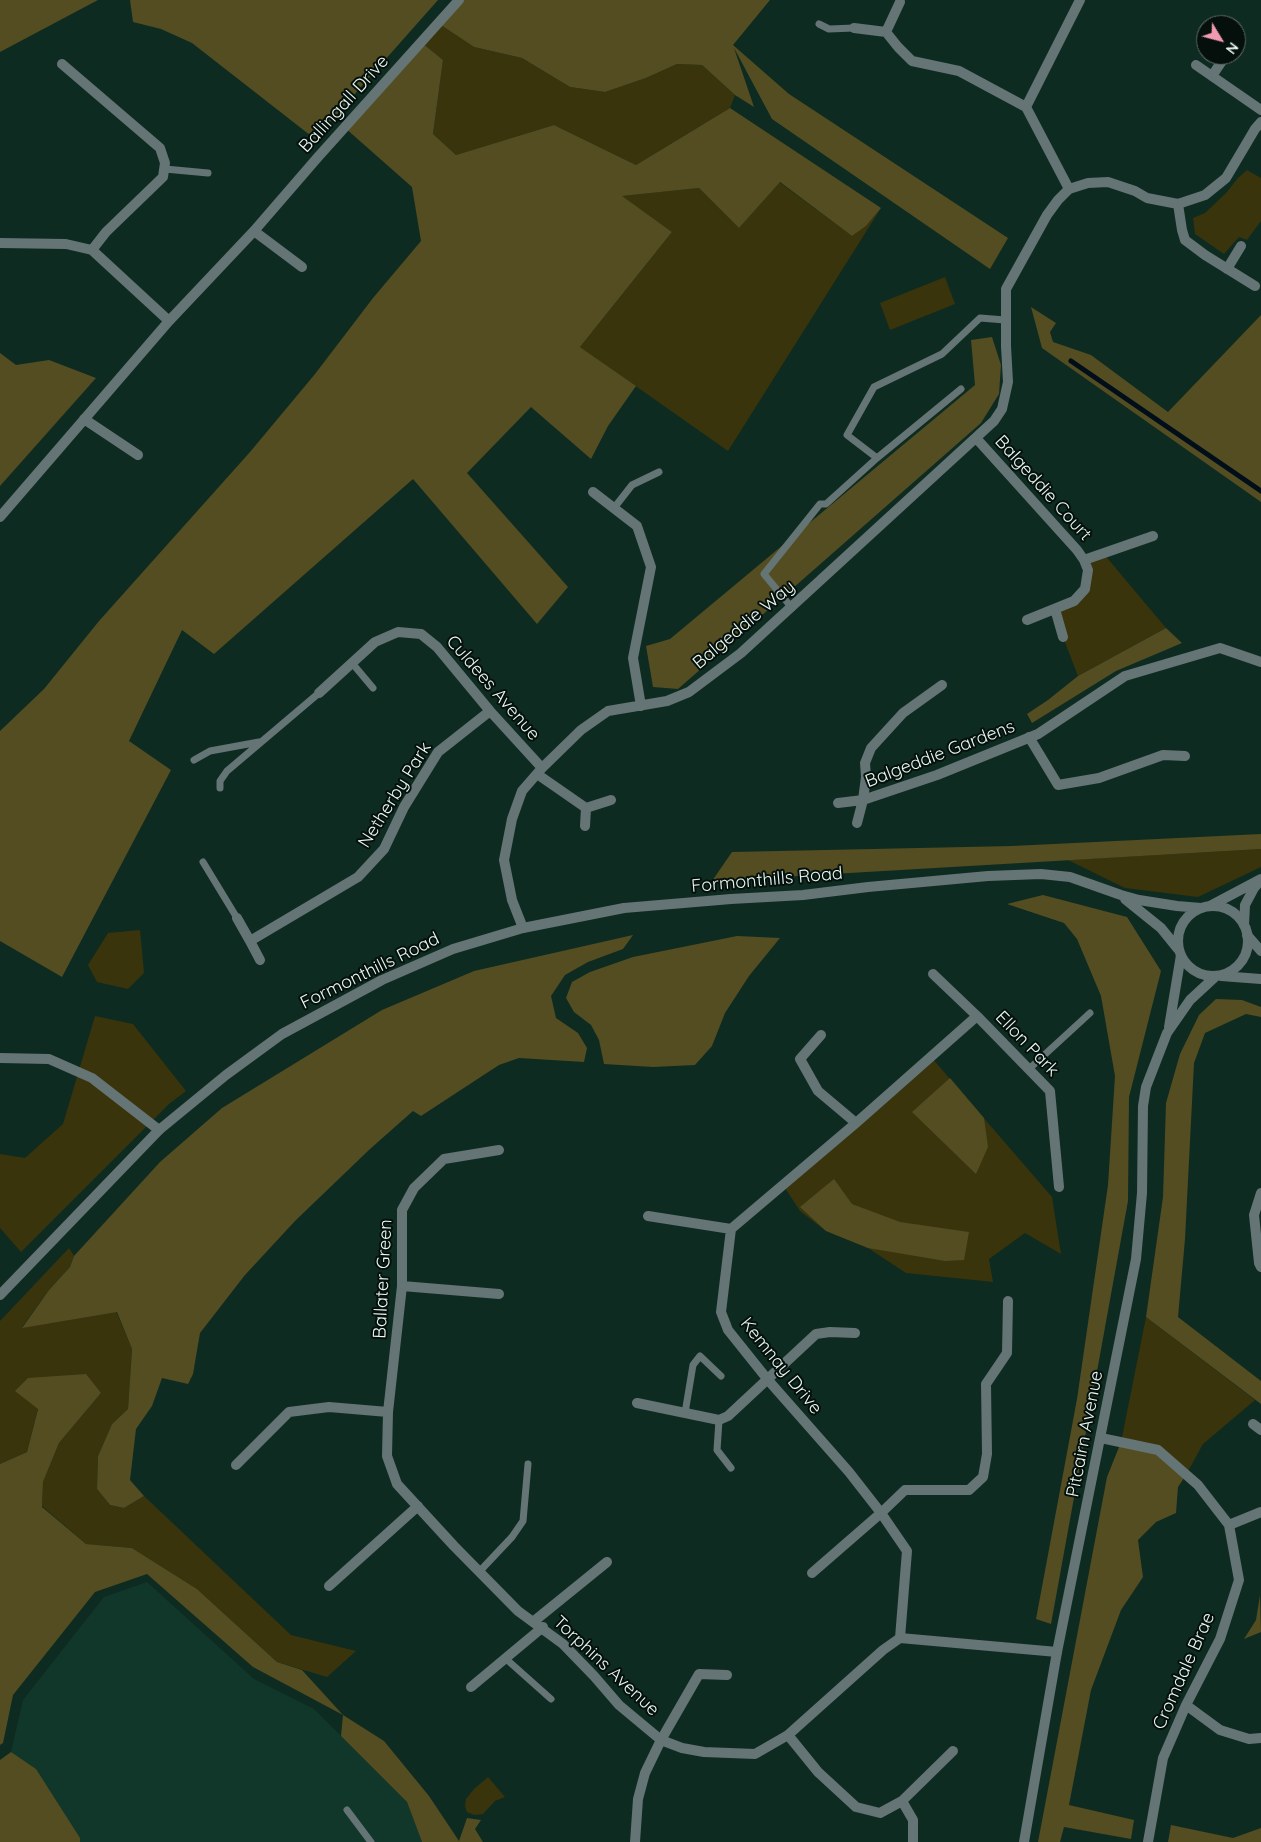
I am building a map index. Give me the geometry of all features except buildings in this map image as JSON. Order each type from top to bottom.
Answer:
[{"type":"street","name":"Ballingall Drive","points":[[0,517],[169,321],[254,231],[459,0]]},
{"type":"street","points":[[1026,107],[1080,0]]},
{"type":"street","points":[[886,32],[901,1]]},
{"type":"street","points":[[854,28],[886,32],[912,61],[959,71],[1026,107],[1069,189],[1088,183],[1108,182],[1135,191],[1147,198],[1178,204],[1206,195],[1226,178],[1261,122]]},
{"type":"street","points":[[62,64],[160,148],[166,163],[163,177],[106,232],[92,250]]},
{"type":"street","points":[[1196,65],[1261,110]]},
{"type":"street","points":[[1212,76],[1219,65]]},
{"type":"street","name":"Balgeddie Way","points":[[523,928],[512,900],[504,860],[512,819],[522,791],[581,730],[608,711],[667,701],[689,692],[741,653],[985,431],[1002,409],[1006,397],[1008,382],[1005,320],[1006,289],[1047,215],[1069,189]]},
{"type":"street","points":[[1178,204],[1185,240],[1204,255],[1255,286]]},
{"type":"street","points":[[254,231],[302,267]]},
{"type":"street","points":[[0,243],[66,244],[92,250],[169,321]]},
{"type":"street","points":[[1227,269],[1241,246]]},
{"type":"street","points":[[84,419],[138,455]]},
{"type":"street","name":"Balgeddie Court","points":[[976,438],[1084,560],[1088,570],[1085,589],[1074,601],[1027,620]]},
{"type":"street","points":[[594,492],[637,526],[651,567],[633,658],[641,706]]},
{"type":"street","name":"Balgeddie Court","points":[[1084,560],[1153,536]]},
{"type":"street","points":[[1055,609],[1063,637]]},
{"type":"street","name":"Culdees Avenue","points":[[319,693],[375,642],[398,632],[421,634],[437,647],[540,771],[586,808]]},
{"type":"street","name":"Balgeddie Gardens","points":[[838,803],[863,800],[937,775],[1038,734],[1125,676],[1220,648],[1261,662]]},
{"type":"street","name":"Balgeddie Gardens","points":[[857,823],[866,778],[865,763],[871,748],[904,713],[942,685]]},
{"type":"street","name":"Netherby Park","points":[[250,941],[358,877],[384,849],[404,808],[438,752],[490,710]]},
{"type":"street","name":"Balgeddie Gardens","points":[[1028,737],[1058,785],[1099,778],[1163,754],[1185,756]]},
{"type":"street","points":[[585,826],[586,808],[611,800]]},
{"type":"street","name":"Formonthills Road","points":[[0,1295],[159,1130],[226,1075],[282,1034],[382,980],[453,949],[523,928],[624,908],[803,895],[988,876],[1041,874],[1070,877],[1121,895],[1176,906],[1206,907]]},
{"type":"street","points":[[1261,880],[1189,915],[1182,924],[1178,935],[1180,953],[1188,966],[1197,973],[1209,976],[1261,979]]},
{"type":"street","points":[[1218,976],[1232,971],[1241,963],[1246,953],[1248,941],[1246,930],[1247,900],[1261,880]]},
{"type":"street","name":"Formonthills Road","points":[[1121,895],[1161,928],[1180,953]]},
{"type":"street","points":[[1206,907],[1221,906],[1232,911],[1240,919],[1261,952]]},
{"type":"street","points":[[237,918],[260,960]]},
{"type":"street","name":"Pitcairn Avenue","points":[[1024,1842],[1057,1652],[1136,1259],[1142,1193],[1142,1106],[1146,1087],[1167,1033],[1176,992],[1180,953]]},
{"type":"street","name":"Ellon Park","points":[[934,974],[1050,1091],[1059,1187]]},
{"type":"street","name":"Pitcairn Avenue","points":[[1167,1033],[1190,1000],[1218,976]]},
{"type":"street","points":[[648,1216],[731,1228],[856,1123],[977,1016]]},
{"type":"street","points":[[821,1035],[800,1059],[818,1091],[856,1123]]},
{"type":"street","points":[[0,1058],[49,1059],[92,1078],[159,1130]]},
{"type":"street","name":"Ballater Green","points":[[388,1412],[402,1286],[402,1210],[414,1188],[444,1159],[499,1150]]},
{"type":"street","points":[[1261,1193],[1254,1215],[1261,1267]]},
{"type":"street","name":"Kemnay Drive","points":[[731,1228],[721,1312],[728,1330],[768,1380],[848,1472],[881,1513],[907,1551],[900,1638]]},
{"type":"street","points":[[402,1286],[498,1294]]},
{"type":"street","points":[[812,1573],[905,1490],[969,1490],[983,1477],[987,1454],[986,1384],[1007,1353],[1008,1301]]},
{"type":"street","points":[[637,1404],[719,1420],[728,1416],[816,1334],[855,1332]]},
{"type":"street","points":[[236,1465],[290,1412],[329,1408],[388,1412]]},
{"type":"street","name":"Torphins Avenue","points":[[388,1412],[387,1456],[397,1484],[518,1611],[543,1627],[563,1644],[619,1705],[662,1740],[682,1748],[704,1752],[754,1754],[788,1735],[883,1650],[900,1638]]},
{"type":"street","name":"Cromdale Brae","points":[[1101,1438],[1158,1450],[1198,1485],[1229,1525],[1239,1580],[1220,1639],[1186,1706],[1163,1758],[1148,1842]]},
{"type":"street","points":[[329,1586],[418,1506]]},
{"type":"street","points":[[1229,1525],[1261,1512]]},
{"type":"street","points":[[533,1622],[607,1562]]},
{"type":"street","points":[[471,1686],[543,1627]]},
{"type":"street","points":[[900,1638],[1057,1652]]},
{"type":"street","points":[[636,1842],[638,1799],[645,1774],[662,1740],[699,1674],[727,1675]]},
{"type":"street","points":[[1186,1706],[1220,1730],[1249,1739],[1261,1738]]},
{"type":"street","points":[[788,1735],[818,1772],[856,1808],[880,1814],[902,1801],[953,1751]]},
{"type":"street","points":[[902,1801],[913,1820],[913,1842]]},
{"type":"lane","points":[[819,24],[829,29],[854,28]]},
{"type":"lane","points":[[164,169],[208,173]]},
{"type":"lane","points":[[877,458],[847,435],[874,387],[942,354],[980,318],[1005,320]]},
{"type":"lane","points":[[792,608],[764,574],[820,504],[826,504],[877,458],[961,389]]},
{"type":"lane","points":[[614,508],[632,485],[659,472]]},
{"type":"lane","points":[[352,663],[373,688]]},
{"type":"lane","points":[[220,788],[220,781],[226,771],[319,693]]},
{"type":"lane","points":[[194,760],[210,751],[262,742]]},
{"type":"lane","points":[[203,862],[237,918]]},
{"type":"lane","points":[[1029,1070],[1090,1013]]},
{"type":"lane","points":[[685,1413],[693,1365],[700,1356],[720,1376]]},
{"type":"lane","points":[[719,1420],[717,1450],[731,1468]]},
{"type":"lane","points":[[479,1572],[512,1537],[523,1521],[528,1464]]},
{"type":"lane","points":[[505,1658],[551,1699]]},
{"type":"lane","points":[[346,1810],[371,1842]]},
{"type":"shaded area","points":[[0,0],[98,0],[0,52]]},
{"type":"shaded area","points":[[130,0],[438,0],[315,139],[192,43],[161,29],[133,22]]},
{"type":"shaded area","points":[[459,0],[770,0],[733,45],[789,94],[1008,238],[990,269],[772,119],[734,48],[754,107],[735,95],[702,65],[677,64],[646,78],[605,92],[570,87],[522,58],[474,47],[438,23]]},
{"type":"shaded area","points":[[438,23],[474,47],[522,58],[570,87],[605,92],[646,78],[677,64],[702,65],[735,95],[730,108],[636,165],[554,125],[456,155],[433,134],[443,60],[421,42]]},
{"type":"shaded area","points":[[421,42],[443,60],[433,134],[456,155],[554,125],[636,165],[730,108],[881,208],[866,226],[852,236],[780,182],[739,228],[699,188],[622,196],[672,232],[580,347],[636,386],[608,426],[591,459],[531,407],[467,473],[568,587],[537,624],[413,479],[214,654],[182,630],[129,741],[171,770],[62,977],[0,941],[0,731],[44,689],[99,621],[250,452],[421,241],[412,187],[344,127]]},
{"type":"shaded area","points":[[1247,170],[1261,178],[1261,221],[1247,240],[1239,237],[1224,254],[1195,234],[1193,218],[1205,213]]},
{"type":"shaded area","points":[[779,182],[852,236],[866,226],[881,208],[728,451],[580,347],[672,232],[621,196],[699,188],[739,228]]},
{"type":"shaded area","points":[[945,277],[955,304],[890,330],[880,303]]},
{"type":"shaded area","points":[[1031,307],[1056,323],[1050,332],[1053,342],[1091,355],[1168,412],[1261,315],[1261,502],[1042,348]]},
{"type":"shaded area","points":[[992,337],[1001,365],[999,394],[981,423],[678,689],[653,687],[646,646],[670,639],[975,385],[971,340]]},
{"type":"shaded area","points":[[0,353],[16,365],[49,360],[96,378],[0,486]]},
{"type":"shaded area","points":[[1103,553],[1166,628],[1078,676],[1063,637],[1055,609],[1081,595],[1084,560]]},
{"type":"shaded area","points":[[1166,628],[1182,643],[1116,671],[1032,723],[1027,714],[1078,676]]},
{"type":"shaded area","points":[[1261,834],[1261,849],[712,881],[732,852],[1012,846]]},
{"type":"shaded area","points":[[1261,849],[1261,867],[1198,897],[1125,888],[1068,860]]},
{"type":"shaded area","points":[[1043,895],[1127,917],[1161,971],[1129,1097],[1128,1201],[1051,1624],[1036,1619],[1077,1399],[1108,1185],[1115,1076],[1101,996],[1077,939],[1064,923],[1007,904]]},
{"type":"shaded area","points":[[140,930],[144,973],[128,989],[97,982],[88,965],[108,933]]},
{"type":"shaded area","points":[[633,935],[623,949],[588,962],[565,975],[551,996],[556,1018],[578,1033],[587,1048],[584,1062],[519,1058],[499,1065],[421,1116],[413,1111],[370,1149],[295,1221],[245,1275],[200,1333],[193,1374],[188,1384],[162,1378],[152,1406],[136,1429],[130,1480],[144,1496],[124,1508],[110,1505],[97,1489],[98,1456],[112,1424],[128,1409],[132,1349],[117,1312],[22,1328],[49,1290],[70,1267],[74,1256],[160,1162],[222,1108],[382,1010],[474,971]]},
{"type":"shaded area","points":[[737,936],[780,938],[749,976],[725,1013],[712,1046],[695,1065],[653,1067],[604,1064],[599,1040],[591,1025],[574,1012],[566,998],[572,982],[590,972],[633,957]]},
{"type":"shaded area","points":[[1216,999],[1242,1000],[1261,1007],[1261,1017],[1246,1014],[1205,1033],[1194,1063],[1185,1239],[1178,1317],[1261,1381],[1261,1404],[1146,1317],[1163,1197],[1166,1103],[1180,1054],[1199,1015]]},
{"type":"shaded area","points":[[95,1016],[133,1024],[186,1091],[169,1104],[21,1252],[0,1228],[0,1154],[25,1158],[63,1124]]},
{"type":"shaded area","points":[[931,1057],[1052,1197],[1061,1254],[1025,1233],[989,1259],[993,1282],[906,1273],[868,1248],[826,1231],[800,1211],[783,1185]]},
{"type":"shaded area","points":[[950,1078],[984,1118],[988,1147],[976,1174],[912,1112]]},
{"type":"shaded area","points":[[834,1179],[852,1204],[900,1222],[969,1232],[964,1260],[945,1261],[868,1248],[826,1231],[800,1207]]},
{"type":"shaded area","points":[[69,1248],[74,1256],[70,1267],[49,1290],[22,1327],[116,1311],[132,1349],[128,1409],[112,1424],[98,1456],[97,1489],[110,1505],[124,1508],[144,1496],[291,1635],[356,1651],[327,1677],[277,1662],[197,1589],[132,1548],[86,1544],[42,1506],[43,1482],[59,1443],[101,1393],[38,1408],[27,1452],[0,1464],[0,1321]]},
{"type":"shaded area","points":[[1146,1317],[1255,1400],[1203,1444],[1186,1475],[1121,1442]]},
{"type":"shaded area","points":[[86,1374],[101,1393],[59,1443],[43,1482],[42,1507],[86,1544],[132,1548],[197,1589],[277,1662],[302,1670],[343,1715],[253,1667],[147,1574],[95,1592],[13,1695],[3,1743],[0,1745],[0,1464],[27,1452],[38,1409],[15,1391],[28,1378]]},
{"type":"shaded area","points":[[1121,1442],[1158,1450],[1186,1475],[1178,1487],[1176,1513],[1156,1522],[1138,1540],[1143,1577],[1121,1610],[1091,1690],[1069,1805],[1134,1820],[1131,1839],[1064,1827],[1060,1842],[1038,1842],[1107,1477]]},
{"type":"shaded area","points":[[147,1582],[254,1679],[314,1709],[407,1802],[422,1842],[80,1842],[80,1838],[11,1752],[23,1700],[104,1597]]},
{"type":"shaded area","points":[[1260,1595],[1261,1632],[1244,1639],[1256,1620]]},
{"type":"shaded area","points":[[343,1715],[384,1741],[429,1796],[459,1841],[467,1818],[481,1820],[475,1829],[483,1842],[422,1842],[407,1802],[341,1736]]},
{"type":"shaded area","points":[[11,1752],[36,1769],[80,1838],[80,1842],[0,1842],[0,1760]]},
{"type":"shaded area","points":[[488,1777],[505,1797],[495,1801],[483,1814],[474,1815],[467,1812],[465,1806],[466,1799]]},
{"type":"shaded area","points":[[1171,1825],[1233,1838],[1261,1828],[1261,1842],[1168,1842]]},
{"type":"waterway","points":[[1071,361],[1261,491]]}]
